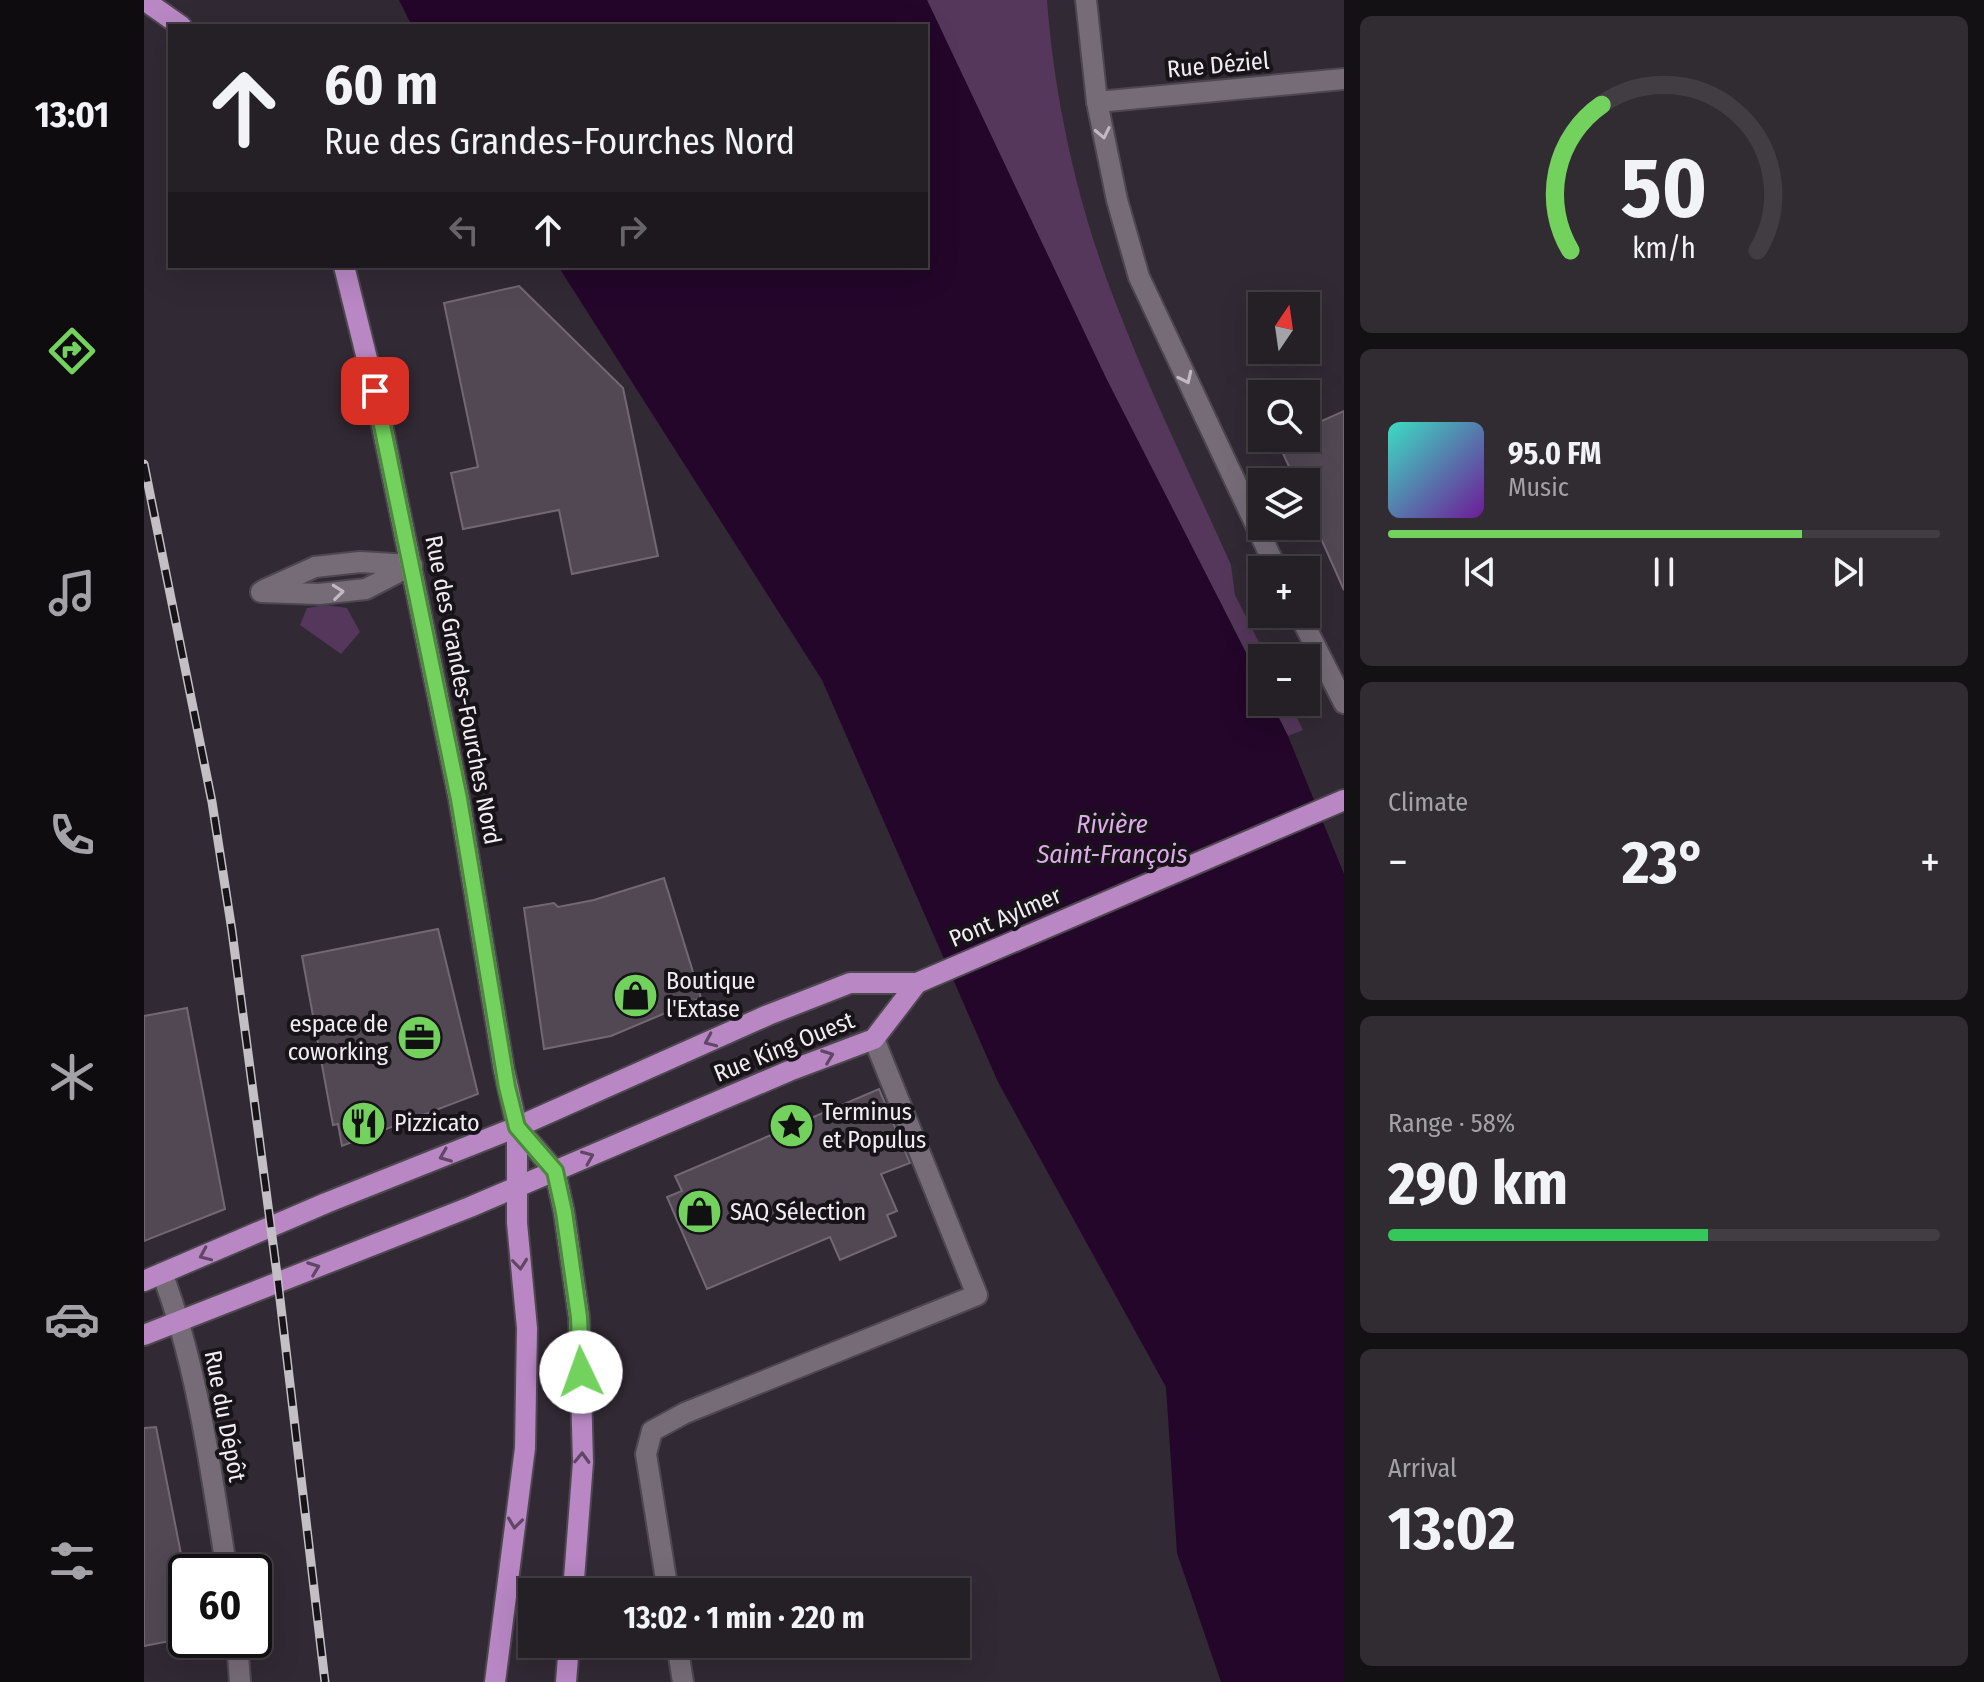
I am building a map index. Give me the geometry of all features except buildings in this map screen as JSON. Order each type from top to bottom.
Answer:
[{"type":"main road","points":[[145,1],[178,24]]},
{"type":"main road","name":"Rue des Grandes-Fourches Nord","points":[[344,268],[375,391],[459,799],[504,1070],[517,1127]]},
{"type":"main road","name":"Pont Aylmer","points":[[917,983],[1339,802]]},
{"type":"main road","name":"Rue King Ouest","points":[[153,1277],[326,1203],[517,1127],[768,1015],[850,983],[917,983]]},
{"type":"main road","name":"Rue King Ouest","points":[[144,1335],[470,1207],[789,1071],[874,1039],[917,983]]},
{"type":"main road","points":[[517,1127],[555,1171],[579,1317],[583,1462],[574,1578]]},
{"type":"main road","points":[[495,1682],[525,1448],[527,1328],[516,1186],[517,1127]]},
{"type":"main road","points":[[566,1682],[568,1658]]},
{"type":"street","points":[[1086,0],[1097,102],[1117,200],[1139,277],[1270,556]]},
{"type":"street","name":"Rue Déziel","points":[[1097,102],[1344,79]]},
{"type":"street","points":[[261,592],[315,567],[360,562],[412,565]]},
{"type":"street","points":[[1306,628],[1344,703]]},
{"type":"street","points":[[666,1578],[646,1454],[652,1431],[685,1413],[977,1295],[874,1039]]},
{"type":"street","name":"Rue du Dépôt","points":[[153,1277],[180,1320],[224,1554]]},
{"type":"street","points":[[238,1658],[240,1682]]},
{"type":"street","points":[[679,1658],[683,1682]]},
{"type":"shaded area","points":[[927,0],[1047,0],[1056,80],[1081,199],[1120,314],[1231,565],[1235,595],[1248,621],[1248,628],[1252,628],[1260,644],[1248,644],[1248,657],[1106,378]]},
{"type":"shaded area","points":[[326,605],[347,608],[360,632],[341,654],[300,625],[307,608]]},
{"type":"shaded area","points":[[1278,716],[1296,716],[1303,730],[1288,736]]},
{"type":"water","name":"Rivière Saint-François","points":[[399,0],[927,0],[1106,378],[1248,657],[1248,716],[1278,716],[1344,874],[1344,1682],[1221,1682],[1177,1553],[1166,1387],[998,1082],[822,680],[559,268],[928,268],[928,24],[411,24]]},
{"type":"railway","points":[[144,464],[212,802],[232,931],[278,1282],[325,1682]]},
{"type":"place","name":"Boutique l'Extase","points":[[635,995]]},
{"type":"place","name":"espace de coworking","points":[[419,1038]]},
{"type":"place","name":"Pizzicato","points":[[363,1123]]},
{"type":"place","name":"Terminus et Populus","points":[[791,1126]]},
{"type":"place","name":"SAQ Sélection","points":[[699,1212]]},
{"type":"route","points":[[375,391],[475,883],[507,1087],[517,1127],[555,1171],[564,1212],[579,1317],[581,1372]]}]
